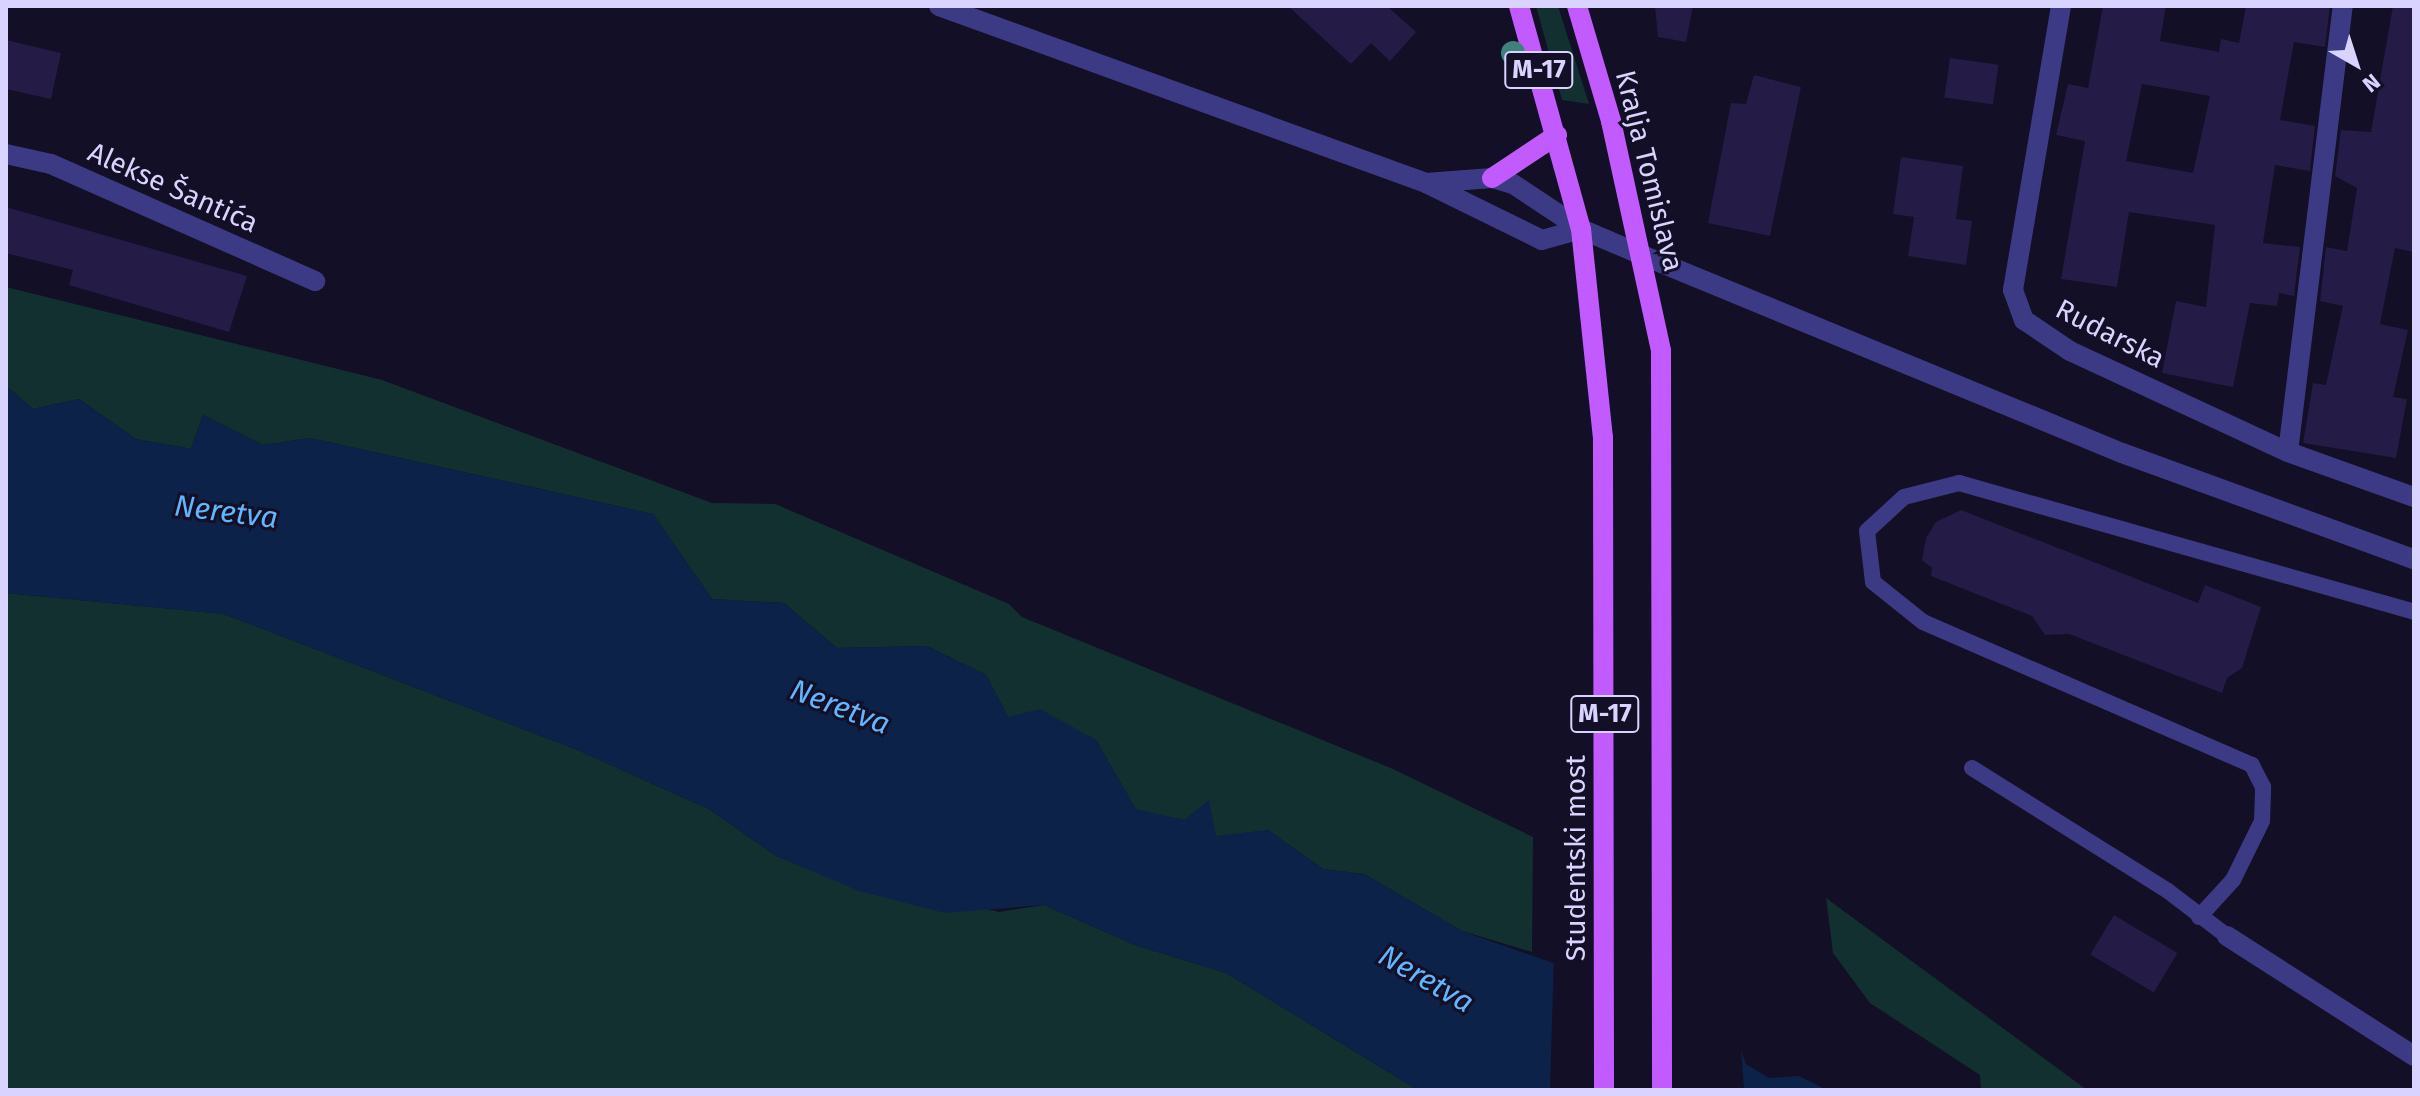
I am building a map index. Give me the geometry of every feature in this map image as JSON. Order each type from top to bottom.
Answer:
[{"type":"main road","name":"M-17","points":[[1519,6],[1581,229]]},
{"type":"main road","name":"Kralja Tomislava","points":[[1577,6],[1642,255],[1661,351],[1662,1090]]},
{"type":"main road","points":[[1492,178],[1557,135]]},
{"type":"main road","name":"Studentski most","points":[[1581,229],[1594,338],[1607,553],[1604,1090]]},
{"type":"street","points":[[939,6],[1426,183],[1542,240],[1581,229]]},
{"type":"street","name":"Rudarska","points":[[2061,6],[2013,290],[2024,320],[2070,351],[2288,452],[2414,497]]},
{"type":"street","points":[[2288,452],[2343,6]]},
{"type":"street","name":"Alekse Šantića","points":[[6,154],[51,164],[315,281]]},
{"type":"street","points":[[1426,183],[1492,178],[1537,195],[1581,229],[1642,255],[2122,453],[2414,559]]},
{"type":"street","points":[[2227,936],[2414,1056]]},
{"type":"lane","points":[[2199,917],[2233,880],[2262,821],[2263,787],[2252,765],[1923,622],[1873,582],[1867,531],[1904,497],[1959,483],[2414,612]]},
{"type":"lane","points":[[1972,768],[2168,891],[2227,936]]},
{"type":"green space","points":[[1536,6],[1558,6],[1589,104],[1562,100]]},
{"type":"green space","points":[[6,287],[382,380],[712,503],[775,504],[1009,604],[1022,617],[1393,769],[1533,837],[1532,952],[1462,931],[1364,874],[1323,869],[1268,830],[1216,837],[1184,820],[1136,810],[1096,740],[1008,717],[986,675],[927,646],[837,648],[784,603],[712,599],[653,514],[310,438],[263,445],[203,415],[191,449],[136,439],[79,399],[33,409],[6,386]]},
{"type":"green space","points":[[6,593],[224,614],[575,749],[709,809],[776,856],[999,912],[1044,905],[1135,945],[1226,973],[1418,1090],[6,1090]]},
{"type":"green space","points":[[1826,898],[2087,1090],[1981,1090],[1980,1075],[1870,1003],[1833,953]]},
{"type":"water","name":"Neretva","points":[[6,386],[33,409],[79,399],[136,439],[191,449],[203,415],[263,445],[310,438],[653,514],[712,599],[784,603],[837,648],[927,646],[986,675],[1008,717],[1040,709],[1096,740],[1136,809],[1184,820],[1209,800],[1216,836],[1268,830],[1323,869],[1364,874],[1462,931],[1701,1015],[1737,1038],[1746,1064],[1769,1078],[1799,1076],[1827,1090],[1418,1090],[1226,973],[1135,945],[1044,905],[945,913],[859,891],[776,856],[709,809],[575,749],[224,614],[6,593]]},
{"type":"pier","points":[[1554,956],[1703,1011],[1740,1036],[1744,1090],[1550,1090]]},
{"type":"building","points":[[1288,6],[1387,6],[1416,32],[1390,61],[1371,43],[1351,64]]},
{"type":"building","points":[[1655,6],[1693,6],[1686,42],[1658,37]]},
{"type":"building","points":[[2103,6],[2166,6],[2160,41],[2219,52],[2221,39],[2239,43],[2246,6],[2330,6],[2325,47],[2294,42],[2280,120],[2315,126],[2310,171],[2275,165],[2263,243],[2300,247],[2294,296],[2279,293],[2277,306],[2250,303],[2233,387],[2162,373],[2176,301],[2206,307],[2215,225],[2129,212],[2117,287],[2061,279],[2085,141],[2056,135],[2068,84],[2088,88]],"holes":[[[2142,84],[2210,96],[2193,173],[2126,161]]]},
{"type":"building","points":[[2393,6],[2414,6],[2414,252],[2395,248],[2380,324],[2408,330],[2393,397],[2407,399],[2396,458],[2303,443],[2313,383],[2326,385],[2343,306],[2320,301],[2326,247],[2347,251],[2357,188],[2335,176],[2341,130],[2371,132]]},
{"type":"building","points":[[6,40],[61,53],[51,99],[6,89]]},
{"type":"building","points":[[1950,58],[1999,65],[1993,104],[1944,98]]},
{"type":"building","points":[[1754,75],[1801,87],[1770,236],[1708,223],[1731,103],[1746,104]]},
{"type":"building","points":[[1901,157],[1963,166],[1956,219],[1972,221],[1966,265],[1908,256],[1914,217],[1893,214]]},
{"type":"building","points":[[6,207],[247,276],[229,332],[69,285],[73,270],[6,253]]},
{"type":"building","points":[[1961,510],[2198,603],[2205,585],[2261,607],[2242,668],[2227,678],[2222,693],[2069,634],[2045,635],[2032,616],[1931,576],[1932,568],[1922,560],[1926,538],[1936,522]]},
{"type":"building","points":[[2114,915],[2177,953],[2154,993],[2090,954]]}]
